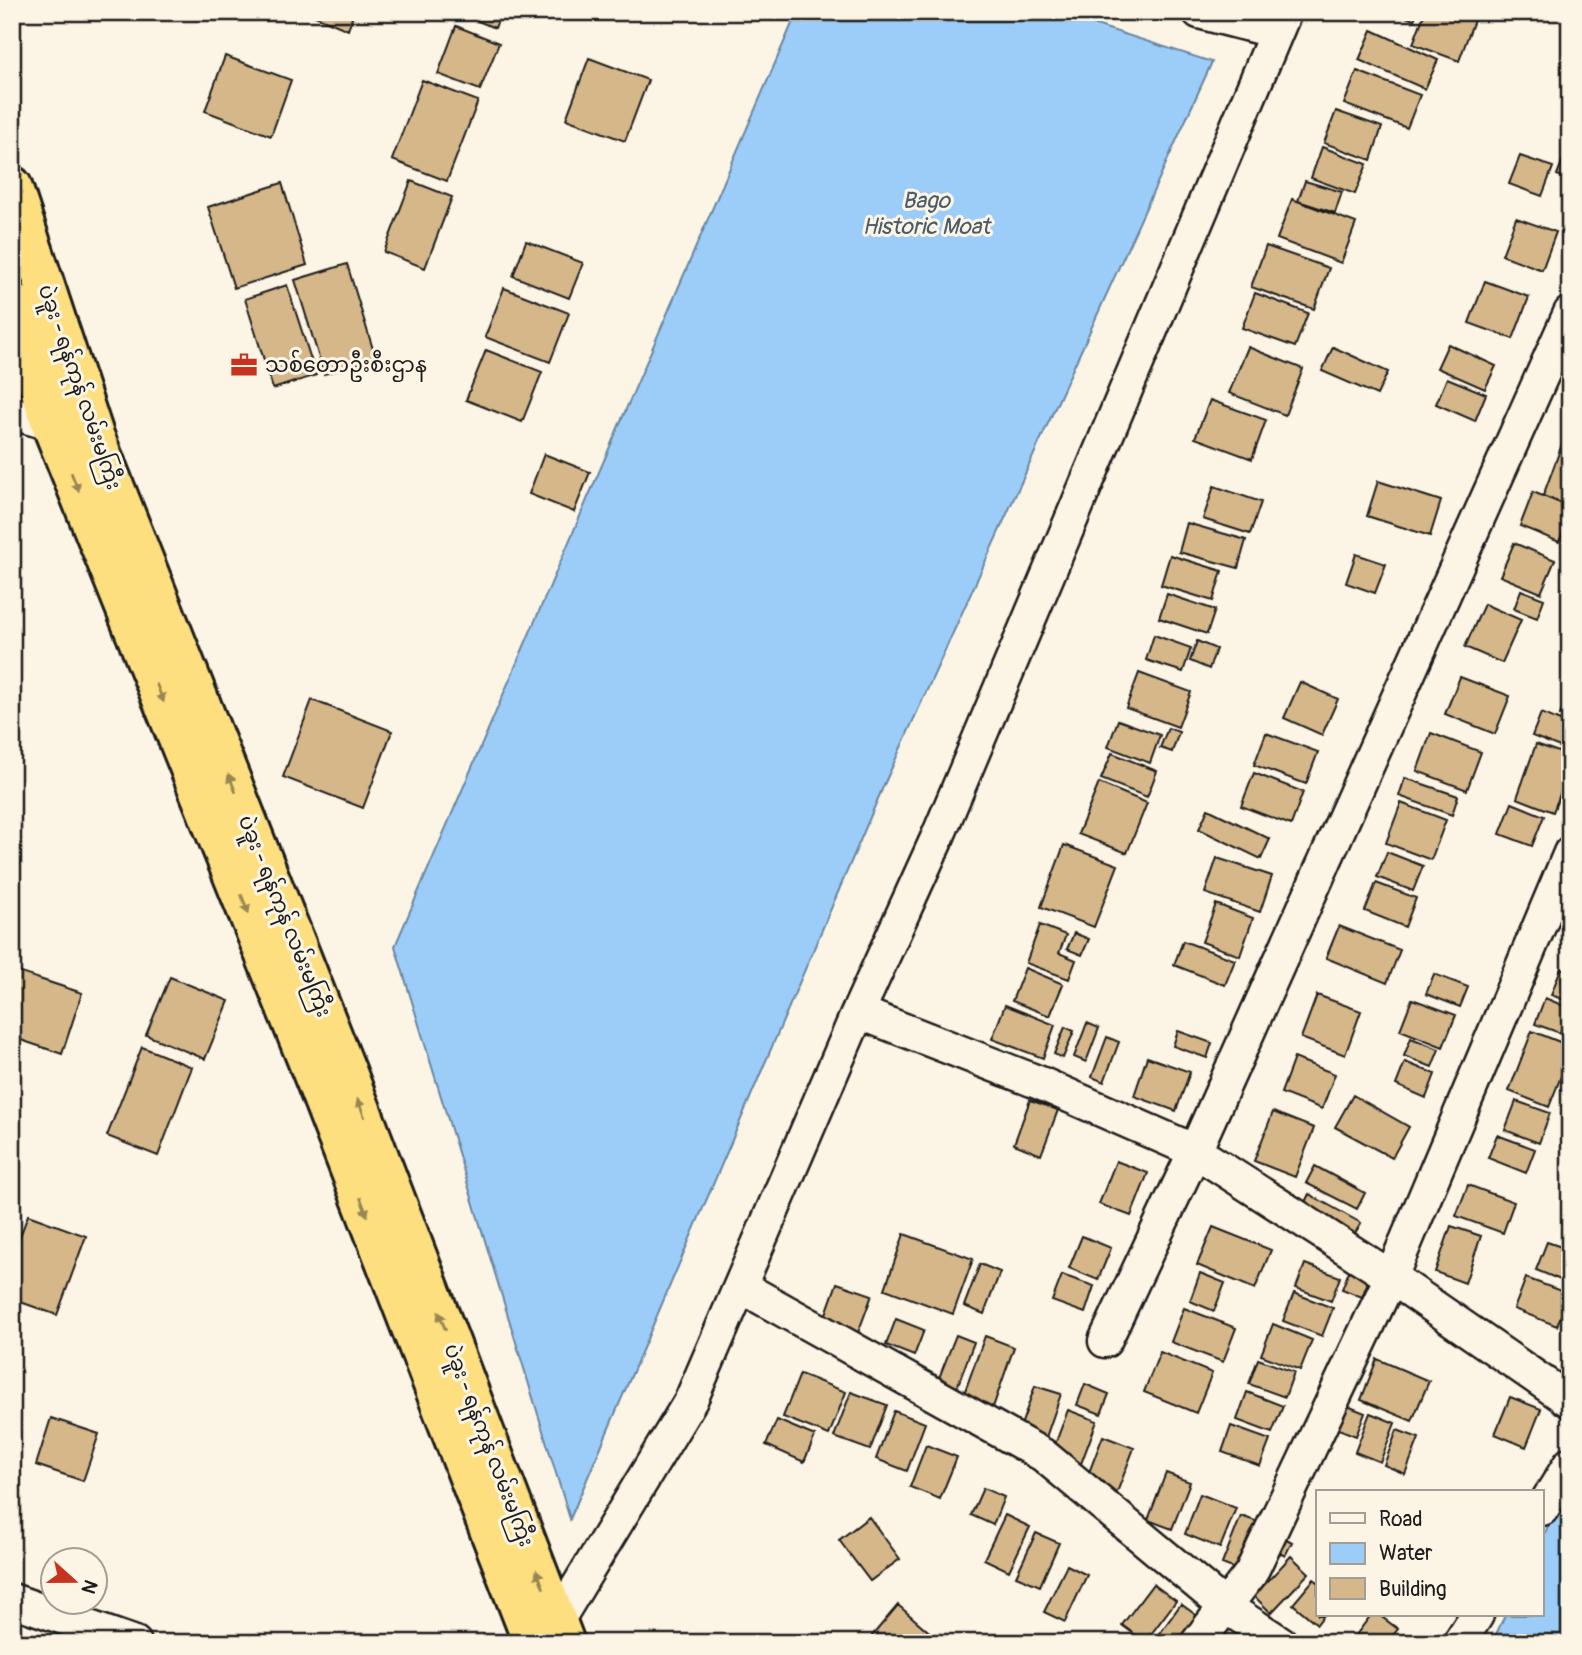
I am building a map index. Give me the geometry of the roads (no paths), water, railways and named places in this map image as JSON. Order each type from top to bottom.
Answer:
[{"type":"highway","name":"ပဲခူး - ရန်ကုန် လမ်းမကြီး","points":[[12,186],[94,435],[346,1070],[550,1637]]},
{"type":"highway","name":"ပဲခူး - ရန်ကုန် လမ်းမကြီး","points":[[12,302],[52,426],[316,1082],[550,1637]]},
{"type":"street","points":[[550,1637],[691,1400],[858,1012],[938,836],[1281,22],[1199,12]]},
{"type":"street","points":[[1105,1341],[1195,1152],[1570,313]]},
{"type":"street","points":[[12,413],[52,426],[94,435]]},
{"type":"street","points":[[1197,1643],[1251,1573],[1391,1277],[1570,853]]},
{"type":"street","points":[[858,1012],[1040,1083],[1195,1152],[1566,1390]]},
{"type":"street","points":[[740,1286],[1043,1455],[1226,1607],[1281,1643]]},
{"type":"street","points":[[1544,1506],[1570,1464]]},
{"type":"street","points":[[12,1600],[135,1643]]},
{"type":"street","points":[[1459,1643],[1475,1616]]},
{"type":"water","name":"Bago Historic Moat","points":[[797,12],[1055,12],[1212,62],[883,787],[570,1519],[395,946]]},
{"type":"water","points":[[1570,1480],[1570,1643],[1492,1643],[1505,1616],[1544,1616],[1544,1535]]},
{"type":"place","name":"သစ်တောဦးစီးဌာန","points":[[244,365]]}]
